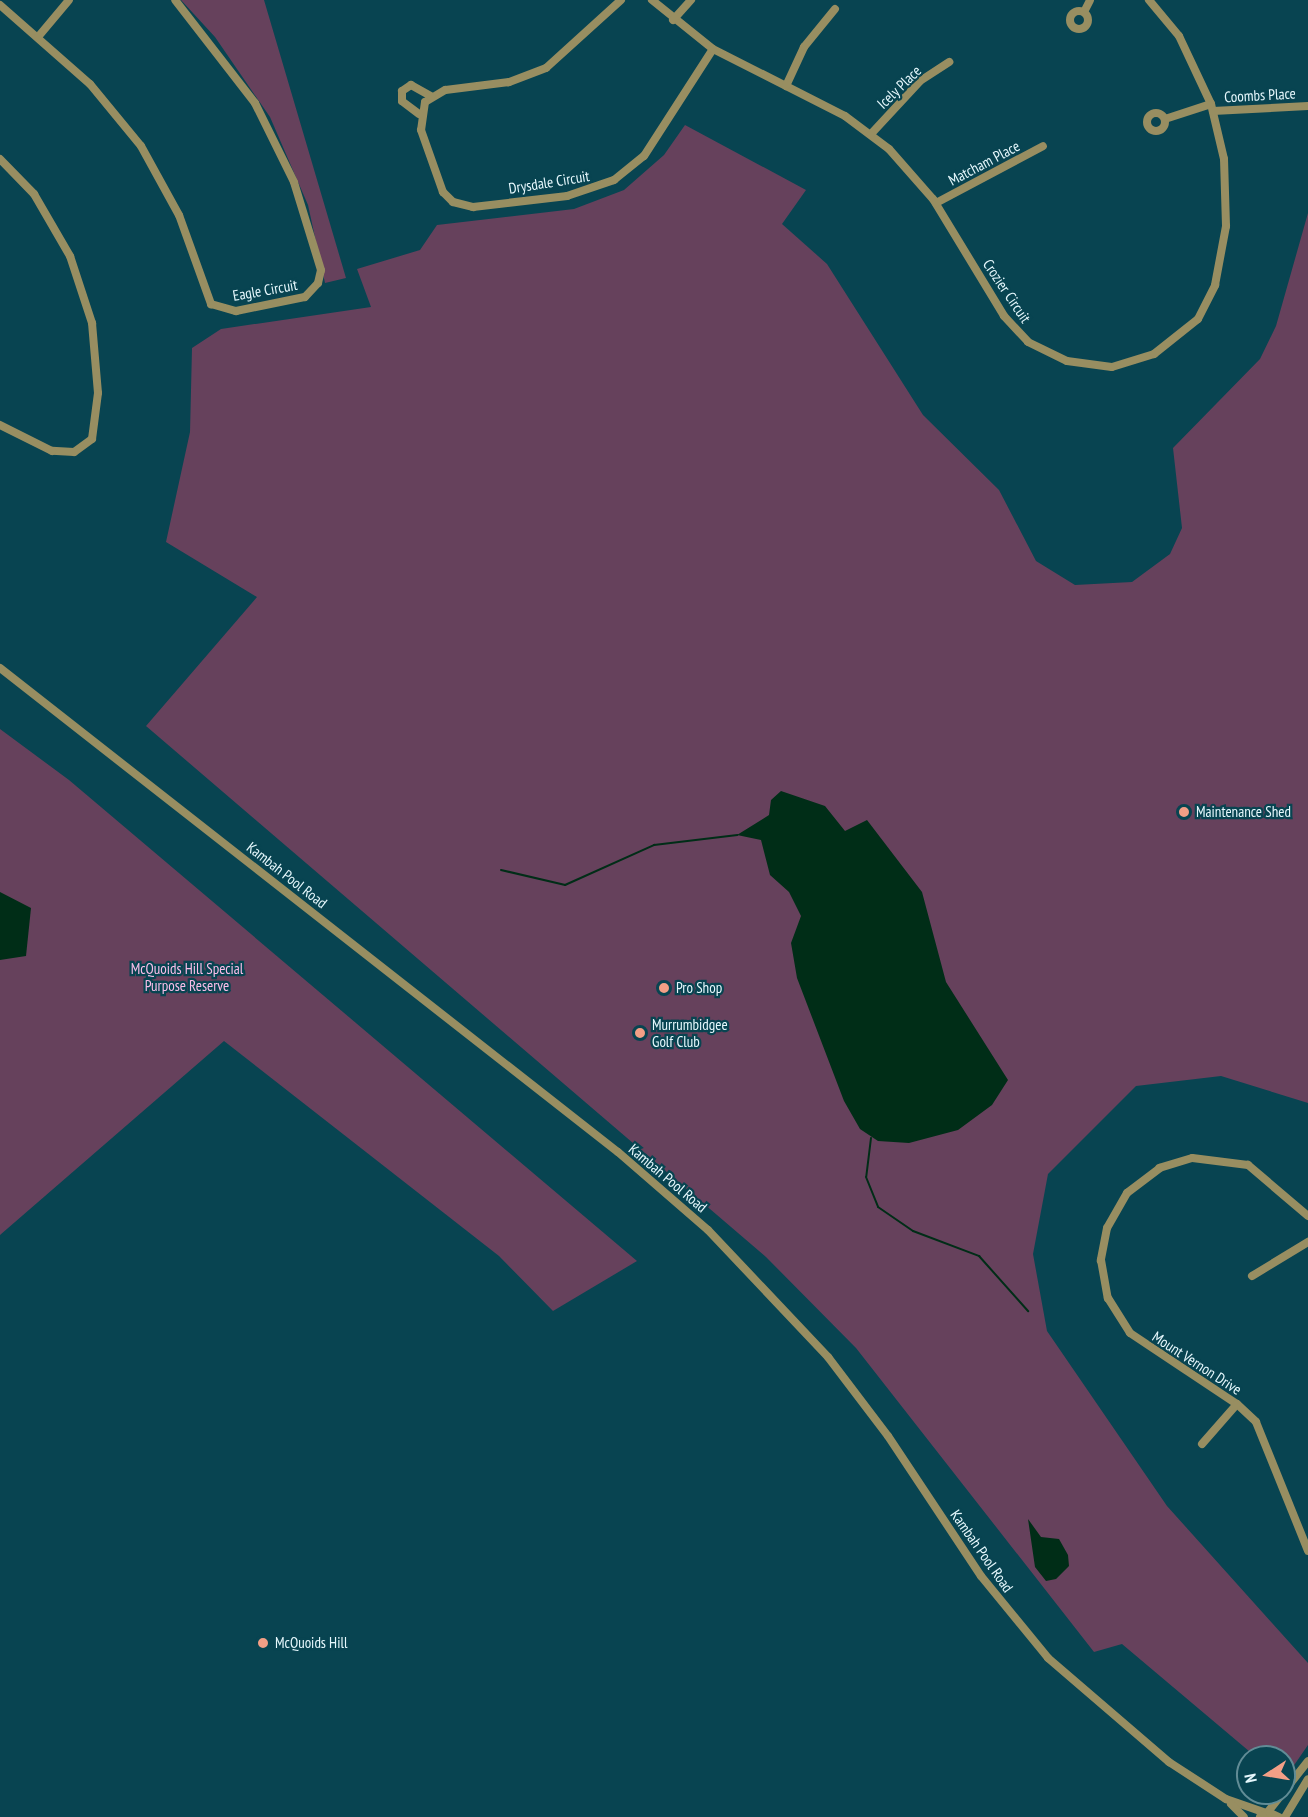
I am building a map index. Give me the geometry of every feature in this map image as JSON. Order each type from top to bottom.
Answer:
[{"type":"street","points":[[38,37],[69,0]]},
{"type":"street","name":"Eagle Circuit","points":[[0,5],[90,84],[141,146],[179,214],[211,304],[236,311],[305,297],[318,283],[321,270],[294,182],[255,103],[175,0]]},
{"type":"street","name":"Drysdale Circuit","points":[[621,0],[546,68],[509,82],[431,96],[411,86],[402,91],[402,101],[419,114],[443,192],[457,204],[587,192],[614,180],[644,156],[714,49]]},
{"type":"street","name":"Crozier Circuit","points":[[652,0],[673,20],[714,49],[871,134],[936,202],[1004,316],[1028,342],[1081,364],[1112,367],[1138,361],[1184,334],[1215,285],[1226,192],[1212,107],[1179,36],[1149,0]]},
{"type":"street","points":[[673,20],[691,0]]},
{"type":"street","points":[[1084,12],[1090,0]]},
{"type":"street","points":[[786,86],[804,46],[835,9]]},
{"type":"street","name":"Icely Place","points":[[871,134],[920,81],[949,62]]},
{"type":"street","points":[[419,114],[431,96]]},
{"type":"street","name":"Coombs Place","points":[[1212,107],[1308,106]]},
{"type":"street","points":[[1165,119],[1212,107]]},
{"type":"street","name":"Matcham Place","points":[[936,202],[1043,146]]},
{"type":"street","points":[[0,159],[34,194],[70,256],[92,323],[98,393],[92,440],[74,452],[52,451],[0,425]]},
{"type":"street","name":"Kambah Pool Road","points":[[0,668],[646,1175],[708,1230],[833,1364],[986,1582],[1036,1644],[1130,1733],[1226,1799],[1245,1817]]},
{"type":"street","name":"Mount Vernon Drive","points":[[1308,1216],[1248,1165],[1192,1158],[1142,1179],[1120,1203],[1107,1228],[1102,1272],[1120,1320],[1151,1350],[1237,1404],[1264,1437],[1308,1551]]},
{"type":"street","points":[[1252,1276],[1308,1242]]},
{"type":"street","points":[[1202,1444],[1237,1404]]},
{"type":"street","points":[[1264,1814],[1308,1761]]},
{"type":"street","points":[[1285,1817],[1308,1779]]},
{"type":"street","name":"Kambah Pool Road","points":[[1226,1799],[1264,1814],[1279,1817]]},
{"type":"green space","points":[[181,0],[264,0],[346,278],[325,283],[308,205],[270,117],[215,37]]},
{"type":"green space","name":"Murrumbidgee Golf Club","points":[[685,125],[806,190],[782,224],[827,264],[923,415],[999,490],[1036,561],[1075,585],[1132,582],[1170,554],[1182,528],[1173,448],[1260,359],[1276,326],[1308,213],[1308,1103],[1221,1076],[1136,1086],[1048,1174],[1033,1254],[1047,1331],[1167,1506],[1308,1663],[1308,1745],[1296,1762],[1296,1745],[1242,1745],[1122,1644],[1094,1652],[856,1348],[766,1257],[146,726],[257,597],[166,542],[190,432],[192,348],[221,329],[371,307],[357,269],[420,250],[437,225],[574,209],[624,190],[664,155]]},
{"type":"green space","name":"McQuoids Hill Special Purpose Reserve","points":[[0,729],[69,780],[637,1261],[553,1311],[499,1256],[224,1041],[0,1235]]},
{"type":"shaded area","points":[[781,791],[825,806],[845,831],[867,820],[922,892],[946,982],[1008,1080],[992,1105],[958,1130],[909,1143],[878,1141],[860,1129],[844,1101],[797,978],[791,943],[801,916],[789,892],[770,875],[761,840],[737,835],[769,815],[771,800]]},
{"type":"shaded area","points":[[0,892],[31,908],[26,956],[0,960]]},
{"type":"shaded area","points":[[1028,1519],[1041,1537],[1059,1539],[1068,1555],[1069,1566],[1056,1579],[1046,1581],[1035,1567]]},
{"type":"waterway","points":[[501,870],[565,885],[654,845],[737,835]]},
{"type":"waterway","points":[[871,1138],[866,1177],[878,1207],[913,1231],[979,1256],[1028,1311]]},
{"type":"place","name":"Maintenance Shed","points":[[1184,812]]},
{"type":"place","name":"Pro Shop","points":[[664,988]]},
{"type":"place","name":"Murrumbidgee Golf Club","points":[[640,1033]]},
{"type":"place","name":"McQuoids Hill","points":[[263,1643]]}]
